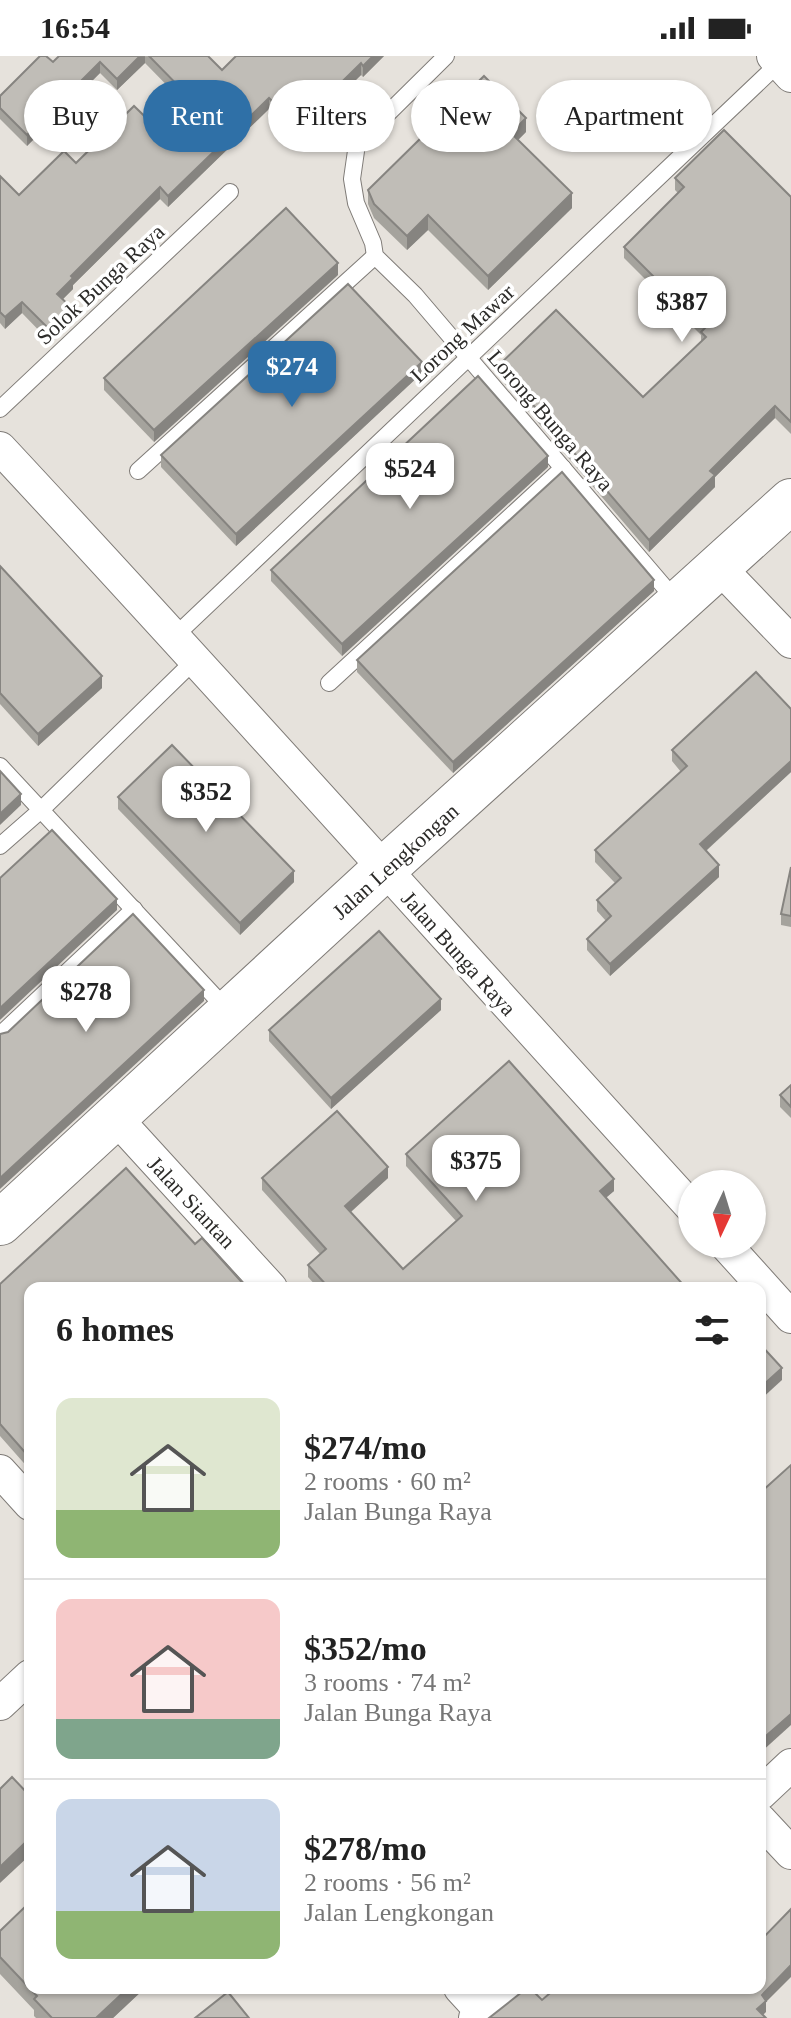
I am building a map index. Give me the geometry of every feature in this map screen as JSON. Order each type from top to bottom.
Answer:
[{"type":"street","name":"Jalan Bunga Raya","points":[[3,458],[186,647],[383,870],[678,1193]]},
{"type":"street","name":"Jalan Lengkongan","points":[[0,1223],[383,870],[791,501]]},
{"type":"street","points":[[719,567],[791,642]]},
{"type":"street","name":"Jalan Siantan","points":[[114,1116],[266,1282]]},
{"type":"street","points":[[738,1258],[759,1282]]},
{"type":"street","points":[[766,1289],[791,1317]]},
{"type":"street","points":[[0,1471],[24,1497]]},
{"type":"street","points":[[0,1704],[24,1682]]},
{"type":"street","points":[[766,1788],[791,1765]]},
{"type":"street","points":[[766,1826],[791,1853]]},
{"type":"street","points":[[464,1994],[478,2015],[505,1994]]},
{"type":"lane","name":"Lorong Bunga Raya","points":[[446,56],[357,144],[352,179],[356,203],[373,243],[375,256],[415,295],[679,604]]},
{"type":"lane","name":"Lorong Mawar","points":[[0,846],[41,810],[186,647],[468,358],[781,65]]},
{"type":"lane","name":"Solok Bunga Raya","points":[[0,409],[230,192]]},
{"type":"lane","points":[[138,471],[375,256]]},
{"type":"lane","points":[[329,683],[563,468]]},
{"type":"lane","points":[[0,766],[230,1013]]},
{"type":"lane","points":[[0,1035],[134,909]]},
{"type":"building","points":[[40,56],[46,56],[53,62],[59,56],[140,56],[117,79],[100,62],[82,80],[24,80],[24,132],[0,108],[0,96]]},
{"type":"building","points":[[149,56],[208,56],[222,70],[236,56],[373,56],[344,80],[268,80],[268,99],[252,114],[252,80],[173,80]]},
{"type":"building","points":[[134,106],[143,115],[143,152],[213,152],[168,196],[160,187],[71,276],[73,278],[57,294],[73,309],[51,331],[22,302],[5,317],[0,312],[0,176],[19,195],[63,152],[76,163],[87,152],[127,152],[127,113]]},
{"type":"building","points":[[724,130],[791,197],[791,422],[775,406],[710,471],[715,475],[649,540],[499,365],[556,310],[643,397],[706,337],[701,332],[705,328],[624,247],[684,187],[675,178],[702,152],[712,152],[712,142]]},
{"type":"building","points":[[520,142],[572,193],[488,276],[428,215],[407,236],[374,204],[368,190],[411,148],[411,152],[520,152]]},
{"type":"building","points":[[286,208],[338,263],[154,430],[104,378]]},
{"type":"building","points":[[348,284],[422,362],[236,534],[161,455]]},
{"type":"building","points":[[478,376],[548,456],[342,644],[271,570]]},
{"type":"building","points":[[562,472],[654,580],[453,762],[357,660]]},
{"type":"building","points":[[0,566],[102,676],[38,734],[0,693]]},
{"type":"building","points":[[756,672],[791,709],[791,761],[700,844],[719,865],[610,964],[587,939],[611,916],[597,900],[621,878],[595,850],[687,766],[672,750]]},
{"type":"building","points":[[172,745],[294,871],[240,923],[118,797]]},
{"type":"building","points":[[0,771],[21,794],[0,814]]},
{"type":"building","points":[[52,830],[117,899],[0,1008],[0,878]]},
{"type":"building","points":[[791,867],[791,916],[781,914]]},
{"type":"building","points":[[133,914],[204,990],[0,1178],[0,1034],[8,1032]]},
{"type":"building","points":[[379,931],[441,999],[331,1098],[269,1030]]},
{"type":"building","points":[[509,1061],[614,1179],[600,1191],[681,1282],[324,1282],[308,1265],[326,1249],[262,1178],[337,1111],[388,1167],[345,1206],[403,1269],[462,1216],[406,1154]]},
{"type":"building","points":[[791,1085],[791,1107],[780,1095]]},
{"type":"building","points":[[126,1168],[195,1244],[202,1238],[242,1282],[24,1282],[24,1451],[0,1424],[0,1284]]},
{"type":"building","points":[[766,1351],[782,1368],[766,1383]]},
{"type":"building","points":[[791,1465],[791,1714],[766,1736],[766,1488]]},
{"type":"building","points":[[12,1777],[24,1790],[24,1844],[0,1867],[0,1789]]},
{"type":"building","points":[[24,1908],[24,1982],[0,1957],[0,1931]]},
{"type":"building","points":[[791,1909],[791,1965],[766,1991],[766,1935]]},
{"type":"building","points":[[35,1994],[122,1994],[96,2018],[52,2018],[34,1999]]},
{"type":"building","points":[[230,1994],[249,2018],[195,2018]]},
{"type":"building","points":[[519,1994],[536,1994],[542,2000],[549,1994],[763,1994],[766,2001],[757,2009],[766,2018],[489,2018]]}]
